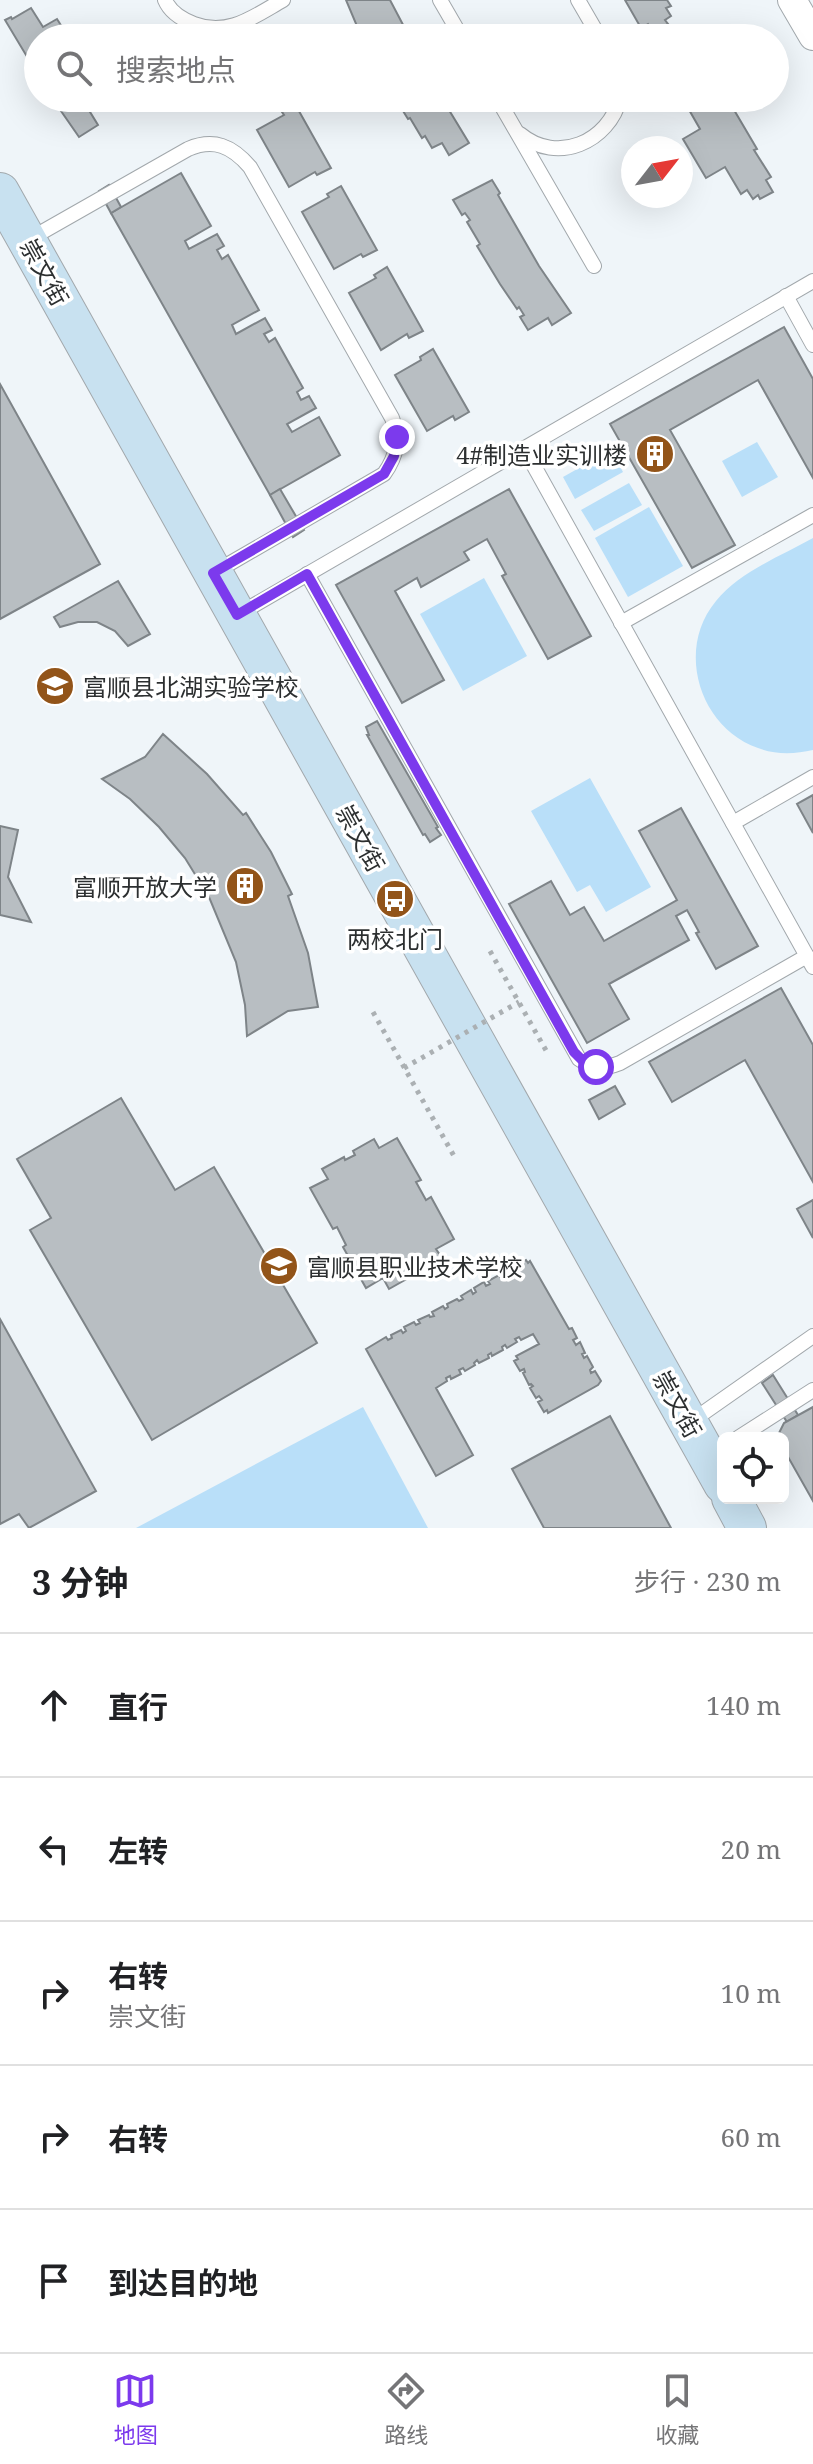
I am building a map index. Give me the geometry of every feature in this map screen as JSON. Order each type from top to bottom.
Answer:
[{"type":"street","points":[[792,0],[813,36]]},
{"type":"street","name":"崇文街","points":[[0,192],[689,1423],[717,1451]]},
{"type":"street","points":[[734,1504],[747,1528]]},
{"type":"lane","points":[[165,0],[168,8],[194,24]]},
{"type":"lane","points":[[241,24],[283,0]]},
{"type":"lane","points":[[440,0],[454,24]]},
{"type":"lane","points":[[578,0],[592,24]]},
{"type":"lane","points":[[505,112],[594,266]]},
{"type":"lane","points":[[514,128],[534,144],[564,149],[579,145],[603,131],[615,112]]},
{"type":"lane","points":[[28,240],[188,149],[208,143],[227,146],[250,167],[392,418],[397,446],[384,474],[213,573]]},
{"type":"lane","points":[[237,615],[813,281]]},
{"type":"lane","points":[[786,296],[813,345]]},
{"type":"lane","points":[[307,574],[579,1059],[590,1066],[611,1067],[810,962],[524,448]]},
{"type":"lane","points":[[621,623],[813,515]]},
{"type":"lane","points":[[733,823],[813,777]]},
{"type":"lane","points":[[689,1423],[813,1336]]},
{"type":"lane","points":[[757,1432],[813,1390]]},
{"type":"path","points":[[490,951],[548,1054]]},
{"type":"path","points":[[404,1068],[519,1002]]},
{"type":"path","points":[[373,1012],[454,1156]]},
{"type":"shaded area","points":[[757,442],[778,477],[742,497],[722,461]]},
{"type":"shaded area","points":[[611,450],[623,472],[575,499],[563,477]]},
{"type":"shaded area","points":[[629,483],[642,505],[594,531],[581,510]]},
{"type":"shaded area","points":[[649,507],[683,566],[628,597],[595,538]]},
{"type":"shaded area","points":[[813,538],[813,750],[772,752],[738,738],[708,706],[696,664],[697,642],[704,621],[716,601],[736,581]]},
{"type":"shaded area","points":[[484,578],[527,656],[463,691],[420,614]]},
{"type":"shaded area","points":[[590,778],[651,887],[606,912],[590,885],[577,892],[531,811]]},
{"type":"shaded area","points":[[363,1407],[428,1528],[136,1528]]},
{"type":"building","points":[[346,0],[390,0],[403,24],[356,24]]},
{"type":"building","points":[[625,0],[667,0],[671,6],[666,8],[671,16],[665,20],[668,24],[639,24]]},
{"type":"building","points":[[31,8],[41,24],[24,24],[24,52],[5,20]]},
{"type":"building","points":[[62,112],[90,112],[98,125],[79,137]]},
{"type":"building","points":[[282,112],[300,112],[331,168],[317,175],[315,172],[289,187],[257,130],[284,115]]},
{"type":"building","points":[[404,112],[450,112],[469,143],[449,155],[442,143],[432,148]]},
{"type":"building","points":[[690,112],[735,112],[771,177],[766,180],[773,192],[760,199],[758,195],[753,199],[747,190],[741,194],[725,167],[706,178],[693,156],[693,136],[688,136],[700,129]]},
{"type":"building","points":[[181,173],[211,226],[185,241],[189,249],[217,234],[224,246],[217,250],[222,259],[228,255],[259,310],[232,325],[236,334],[265,318],[272,330],[264,334],[269,342],[275,338],[303,388],[297,392],[301,400],[309,396],[316,408],[287,424],[292,432],[319,417],[340,455],[270,495],[111,213]]},
{"type":"building","points":[[492,180],[539,266],[571,313],[552,325],[548,318],[528,330],[520,317],[524,315],[519,307],[517,309],[477,246],[480,244],[467,222],[470,220],[465,213],[462,215],[453,200]]},
{"type":"building","points":[[109,185],[121,207],[111,213],[99,191]]},
{"type":"building","points":[[341,186],[377,250],[363,257],[361,254],[334,269],[302,212],[329,197],[327,194]]},
{"type":"building","points":[[387,267],[423,331],[409,338],[407,334],[381,350],[349,293],[376,278],[374,275]]},
{"type":"building","name":"4#制造业实训楼","points":[[784,327],[813,379],[813,478],[758,380],[670,430],[735,545],[692,568],[610,424]]},
{"type":"building","points":[[433,349],[469,412],[455,420],[453,416],[427,431],[395,375]]},
{"type":"building","points":[[0,384],[100,564],[0,619]]},
{"type":"building","points":[[280,489],[304,530],[293,537],[270,495]]},
{"type":"building","points":[[509,489],[591,636],[548,659],[502,576],[506,574],[487,539],[464,552],[469,560],[421,587],[417,578],[395,591],[444,680],[402,703],[336,585]]},
{"type":"building","points":[[118,581],[150,634],[128,646],[115,631],[97,622],[78,622],[60,627],[54,617]]},
{"type":"building","points":[[377,721],[438,827],[441,835],[430,842],[423,835],[367,735],[366,727]]},
{"type":"building","name":"富顺开放大学","points":[[163,734],[207,774],[243,815],[246,813],[271,852],[292,894],[288,896],[308,953],[318,1007],[288,1011],[247,1036],[245,1005],[236,962],[209,897],[185,858],[159,827],[130,799],[102,779],[145,757]]},
{"type":"building","points":[[813,795],[813,833],[797,804]]},
{"type":"building","points":[[681,808],[758,946],[716,969],[687,910],[676,916],[689,940],[609,984],[629,1019],[587,1043],[509,904],[551,881],[570,915],[584,907],[604,941],[677,900],[639,831]]},
{"type":"building","points":[[0,826],[18,830],[8,877],[31,922],[0,915]]},
{"type":"building","points":[[781,988],[813,1045],[813,1182],[745,1060],[672,1102],[649,1062]]},
{"type":"building","points":[[615,1086],[625,1104],[599,1119],[589,1100]]},
{"type":"building","points":[[121,1098],[175,1190],[214,1167],[317,1343],[152,1440],[30,1230],[51,1218],[17,1159]]},
{"type":"building","points":[[397,1138],[421,1180],[416,1182],[426,1200],[431,1197],[454,1239],[436,1249],[442,1258],[420,1270],[418,1267],[408,1273],[410,1277],[389,1289],[383,1278],[366,1288],[343,1247],[346,1245],[337,1227],[333,1229],[310,1188],[328,1179],[322,1169],[344,1157],[345,1160],[355,1155],[353,1151],[374,1139],[379,1148]]},
{"type":"building","points":[[813,1200],[813,1238],[797,1209]]},
{"type":"building","points":[[526,1260],[528,1263],[530,1261],[569,1329],[572,1328],[577,1338],[573,1340],[576,1345],[580,1342],[584,1358],[587,1356],[593,1367],[591,1373],[595,1371],[601,1381],[548,1413],[547,1410],[544,1412],[538,1402],[542,1400],[539,1396],[536,1398],[530,1388],[533,1386],[529,1385],[524,1369],[520,1371],[514,1361],[518,1359],[516,1356],[539,1344],[533,1334],[521,1340],[519,1337],[515,1339],[517,1342],[507,1348],[505,1345],[503,1350],[492,1356],[491,1353],[489,1358],[479,1363],[477,1360],[465,1371],[463,1368],[459,1370],[461,1374],[446,1378],[447,1381],[436,1388],[473,1455],[436,1476],[366,1349],[386,1337],[388,1340],[392,1338],[391,1335],[401,1330],[403,1333],[406,1331],[404,1327],[414,1322],[416,1325],[420,1323],[418,1320],[434,1316],[432,1312],[463,1299],[461,1296],[471,1290],[473,1294],[476,1292],[474,1288],[484,1282],[486,1286],[490,1284],[488,1281],[499,1275],[501,1278],[504,1276],[502,1272],[512,1267],[515,1271],[518,1269],[516,1265]]},
{"type":"building","points":[[0,1319],[96,1491],[29,1528],[19,1514],[0,1524]]},
{"type":"building","points":[[773,1375],[798,1415],[787,1422],[762,1383]]},
{"type":"building","points":[[813,1407],[813,1501],[789,1459],[789,1432],[780,1432],[784,1423]]},
{"type":"building","points":[[610,1416],[671,1528],[544,1528],[512,1469]]},
{"type":"place","name":"4#制造业实训楼","points":[[655,454]]},
{"type":"place","name":"富顺县北湖实验学校","points":[[55,686]]},
{"type":"place","name":"富顺开放大学","points":[[245,886]]},
{"type":"place","name":"两校北门","points":[[395,899]]},
{"type":"place","name":"富顺县职业技术学校","points":[[279,1266]]},
{"type":"route","points":[[397,437],[394,456],[384,474],[213,573],[237,615],[307,574],[574,1052],[579,1059],[596,1067]]}]
